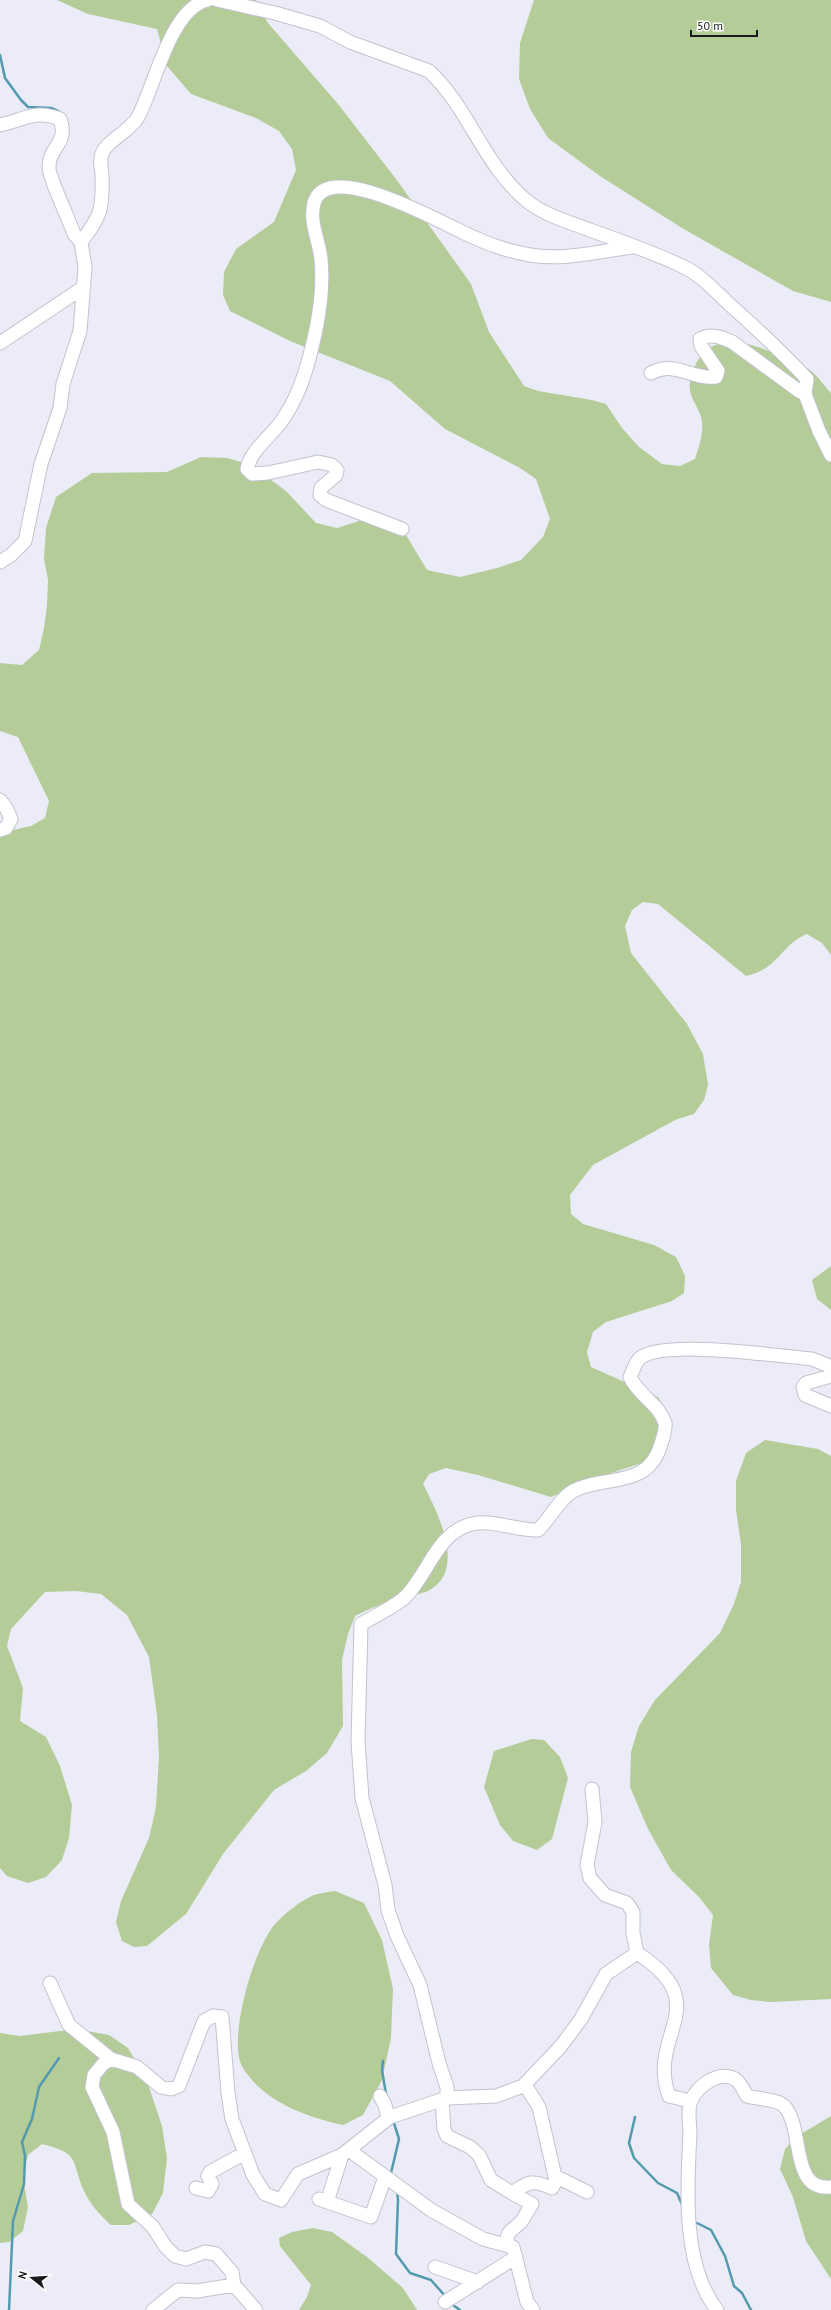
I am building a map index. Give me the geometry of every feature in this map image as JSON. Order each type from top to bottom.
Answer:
[{"type":"street","points":[[82,242],[97,221],[102,203],[100,162],[104,150],[127,131],[138,118],[166,48],[183,16],[192,6],[208,0]]},
{"type":"street","points":[[217,0],[275,13],[320,26],[350,42],[429,71],[439,80],[498,170],[512,187],[528,202],[557,218],[684,267],[707,284],[798,369],[807,380],[805,394],[819,431],[831,456]]},
{"type":"street","points":[[0,125],[29,116],[47,114],[60,119],[64,130],[60,142],[52,154],[48,168],[74,234],[82,242],[85,267],[80,331],[63,384],[60,408],[41,464],[25,541],[11,555],[0,562]]},
{"type":"street","points":[[402,529],[326,500],[320,495],[321,488],[336,475],[337,470],[332,465],[318,462],[268,473],[252,474],[247,469],[249,459],[282,420],[298,396],[310,356],[317,324],[321,292],[321,259],[312,218],[315,202],[319,194],[334,186],[347,186],[398,201],[475,238],[528,255],[560,257],[633,247]]},
{"type":"street","points":[[0,344],[84,287]]},
{"type":"street","points":[[651,373],[660,368],[678,369],[709,378],[716,377],[718,371],[701,346],[700,339],[707,335],[722,337],[805,394]]},
{"type":"street","points":[[0,800],[11,819],[6,828],[0,830]]},
{"type":"street","points":[[508,2245],[506,2238],[508,2231],[520,2222],[532,2204],[491,2180],[479,2155],[470,2147],[447,2136],[444,2129],[447,2087],[439,2063],[420,1985],[397,1936],[388,1910],[385,1886],[362,1798],[358,1741],[361,1624],[403,1598],[412,1588],[432,1557],[460,1530],[472,1524],[489,1523],[527,1531],[538,1530],[571,1492],[584,1486],[616,1481],[636,1475],[650,1466],[657,1458],[665,1424],[660,1411],[634,1385],[630,1377],[638,1359],[643,1356],[674,1349],[723,1352],[812,1359],[827,1365],[831,1370]]},
{"type":"street","points":[[831,1376],[806,1383],[803,1387],[805,1395],[831,1406]]},
{"type":"street","points":[[592,1789],[596,1822],[587,1865],[590,1878],[605,1895],[627,1904],[633,1912],[633,1933],[637,1953],[650,1961],[668,1979],[676,1996],[678,2012],[666,2050],[664,2083],[669,2096],[690,2101]]},
{"type":"street","points":[[50,1983],[70,2025],[111,2059],[137,2067],[161,2087],[171,2088],[178,2086],[191,2058],[204,2021],[213,2016],[222,2017],[228,2093],[232,2119],[253,2175],[265,2194],[282,2200],[298,2174],[346,2152],[391,2117],[445,2099],[496,2096],[525,2085],[561,2046],[581,2019],[606,1974],[612,1968],[637,1953]]},
{"type":"street","points":[[111,2059],[103,2064],[94,2075],[92,2087],[113,2132],[128,2204],[153,2227],[165,2246],[175,2256],[186,2259],[206,2252],[216,2254],[232,2272],[234,2285],[256,2310]]},
{"type":"street","points":[[717,2310],[707,2297],[698,2273],[693,2246],[687,2191],[690,2101],[704,2083],[715,2078],[730,2076],[737,2080],[747,2096],[760,2100],[778,2101],[785,2107],[792,2122],[805,2174],[814,2186],[822,2188],[831,2187]]},
{"type":"street","points":[[512,2193],[525,2184],[537,2182],[552,2188],[556,2181],[539,2107],[525,2085]]},
{"type":"street","points":[[380,2096],[391,2117]]},
{"type":"street","points":[[346,2152],[385,2177],[431,2210],[483,2239],[513,2247],[527,2302],[533,2310]]},
{"type":"street","points":[[346,2152],[323,2200],[375,2218],[385,2177]]},
{"type":"street","points":[[196,2188],[208,2190],[212,2184],[208,2176],[210,2172],[245,2153]]},
{"type":"street","points":[[556,2181],[561,2179],[587,2192]]},
{"type":"street","points":[[448,2300],[516,2257]]},
{"type":"street","points":[[435,2268],[478,2282]]},
{"type":"street","points":[[153,2310],[178,2290],[197,2291],[234,2285]]},
{"type":"green space","points":[[57,0],[256,0],[268,23],[338,104],[396,179],[471,284],[489,332],[524,386],[538,391],[592,400],[606,404],[622,428],[639,447],[662,464],[680,466],[695,459],[701,438],[702,422],[700,413],[690,393],[690,383],[695,365],[703,353],[714,346],[726,343],[739,343],[768,351],[810,370],[831,393],[831,955],[822,943],[807,934],[791,944],[773,963],[766,968],[757,973],[746,976],[658,904],[643,902],[632,910],[625,926],[631,953],[687,1024],[703,1054],[708,1085],[704,1100],[694,1114],[675,1120],[593,1165],[570,1195],[571,1214],[583,1224],[654,1245],[676,1257],[685,1276],[684,1293],[672,1301],[606,1322],[593,1332],[587,1352],[591,1367],[658,1397],[670,1418],[660,1457],[602,1476],[551,1497],[478,1475],[446,1468],[429,1474],[423,1484],[441,1524],[446,1540],[448,1555],[446,1570],[440,1582],[428,1591],[383,1604],[355,1616],[348,1634],[342,1660],[343,1726],[327,1753],[306,1771],[274,1790],[223,1854],[186,1914],[147,1946],[134,1947],[122,1941],[116,1922],[121,1901],[149,1838],[156,1807],[159,1757],[157,1715],[149,1657],[127,1615],[101,1594],[76,1591],[45,1592],[11,1629],[7,1646],[23,1688],[20,1721],[46,1737],[60,1766],[72,1805],[69,1838],[62,1860],[46,1877],[28,1883],[7,1876],[0,1868],[0,833],[31,826],[45,818],[49,801],[18,737],[0,731],[0,663],[22,665],[39,650],[47,606],[48,580],[44,559],[46,528],[56,497],[92,473],[167,472],[201,457],[227,458],[251,465],[286,491],[316,523],[337,528],[362,520],[400,525],[427,570],[460,577],[497,568],[521,560],[543,537],[550,519],[536,479],[520,468],[445,429],[390,381],[290,341],[230,311],[223,295],[224,272],[236,249],[274,222],[296,170],[292,149],[279,131],[256,118],[191,94],[167,66],[157,29],[88,14]]},
{"type":"green space","points":[[534,0],[831,0],[831,302],[793,291],[682,228],[600,176],[548,138],[530,109],[519,79],[520,43]]},
{"type":"green space","points":[[831,1266],[831,1310],[817,1299],[812,1280]]},
{"type":"green space","points":[[765,1440],[818,1449],[831,1456],[831,1999],[770,2002],[751,2000],[733,1995],[711,1968],[709,1945],[713,1915],[699,1897],[671,1870],[648,1829],[630,1787],[631,1752],[639,1726],[655,1700],[720,1633],[734,1604],[741,1582],[741,1544],[736,1510],[736,1481],[746,1453]]},
{"type":"green space","points":[[532,1739],[544,1740],[560,1757],[568,1778],[552,1839],[537,1850],[513,1841],[500,1825],[484,1787],[494,1751]]},
{"type":"green space","points":[[335,1891],[364,1903],[382,1940],[393,1989],[391,2038],[382,2080],[363,2115],[343,2125],[315,2118],[287,2106],[262,2090],[243,2068],[239,2055],[238,2037],[240,2015],[245,1993],[260,1950],[269,1933],[289,1910],[299,1903],[314,1895]]},
{"type":"green space","points":[[76,2029],[109,2035],[128,2048],[146,2078],[162,2126],[167,2158],[163,2193],[152,2214],[129,2225],[111,2225],[86,2196],[73,2160],[69,2155],[63,2151],[42,2144],[28,2155],[23,2177],[28,2207],[23,2231],[9,2242],[0,2243],[0,2033],[20,2036]]},
{"type":"green space","points":[[831,2116],[831,2279],[806,2241],[793,2197],[780,2169],[785,2149],[796,2137]]},
{"type":"green space","points":[[313,2228],[332,2232],[367,2257],[403,2288],[417,2310],[299,2310],[307,2297],[311,2285],[280,2246],[279,2238],[292,2232]]},
{"type":"waterway","points":[[0,55],[5,78],[28,107],[51,108],[58,111]]},
{"type":"waterway","points":[[9,2310],[13,2221],[24,2184],[25,2156],[22,2142],[32,2119],[39,2087],[59,2058]]},
{"type":"waterway","points":[[383,2061],[382,2070],[386,2094]]},
{"type":"waterway","points":[[635,2117],[629,2143],[634,2158],[658,2183],[677,2193],[683,2207]]},
{"type":"waterway","points":[[391,2173],[399,2139],[393,2120]]},
{"type":"waterway","points":[[397,2190],[396,2254],[410,2273],[431,2280],[446,2297]]},
{"type":"waterway","points":[[697,2223],[711,2230],[725,2256],[734,2286],[742,2293],[751,2310]]},
{"type":"waterway","points":[[450,2303],[460,2310]]}]
